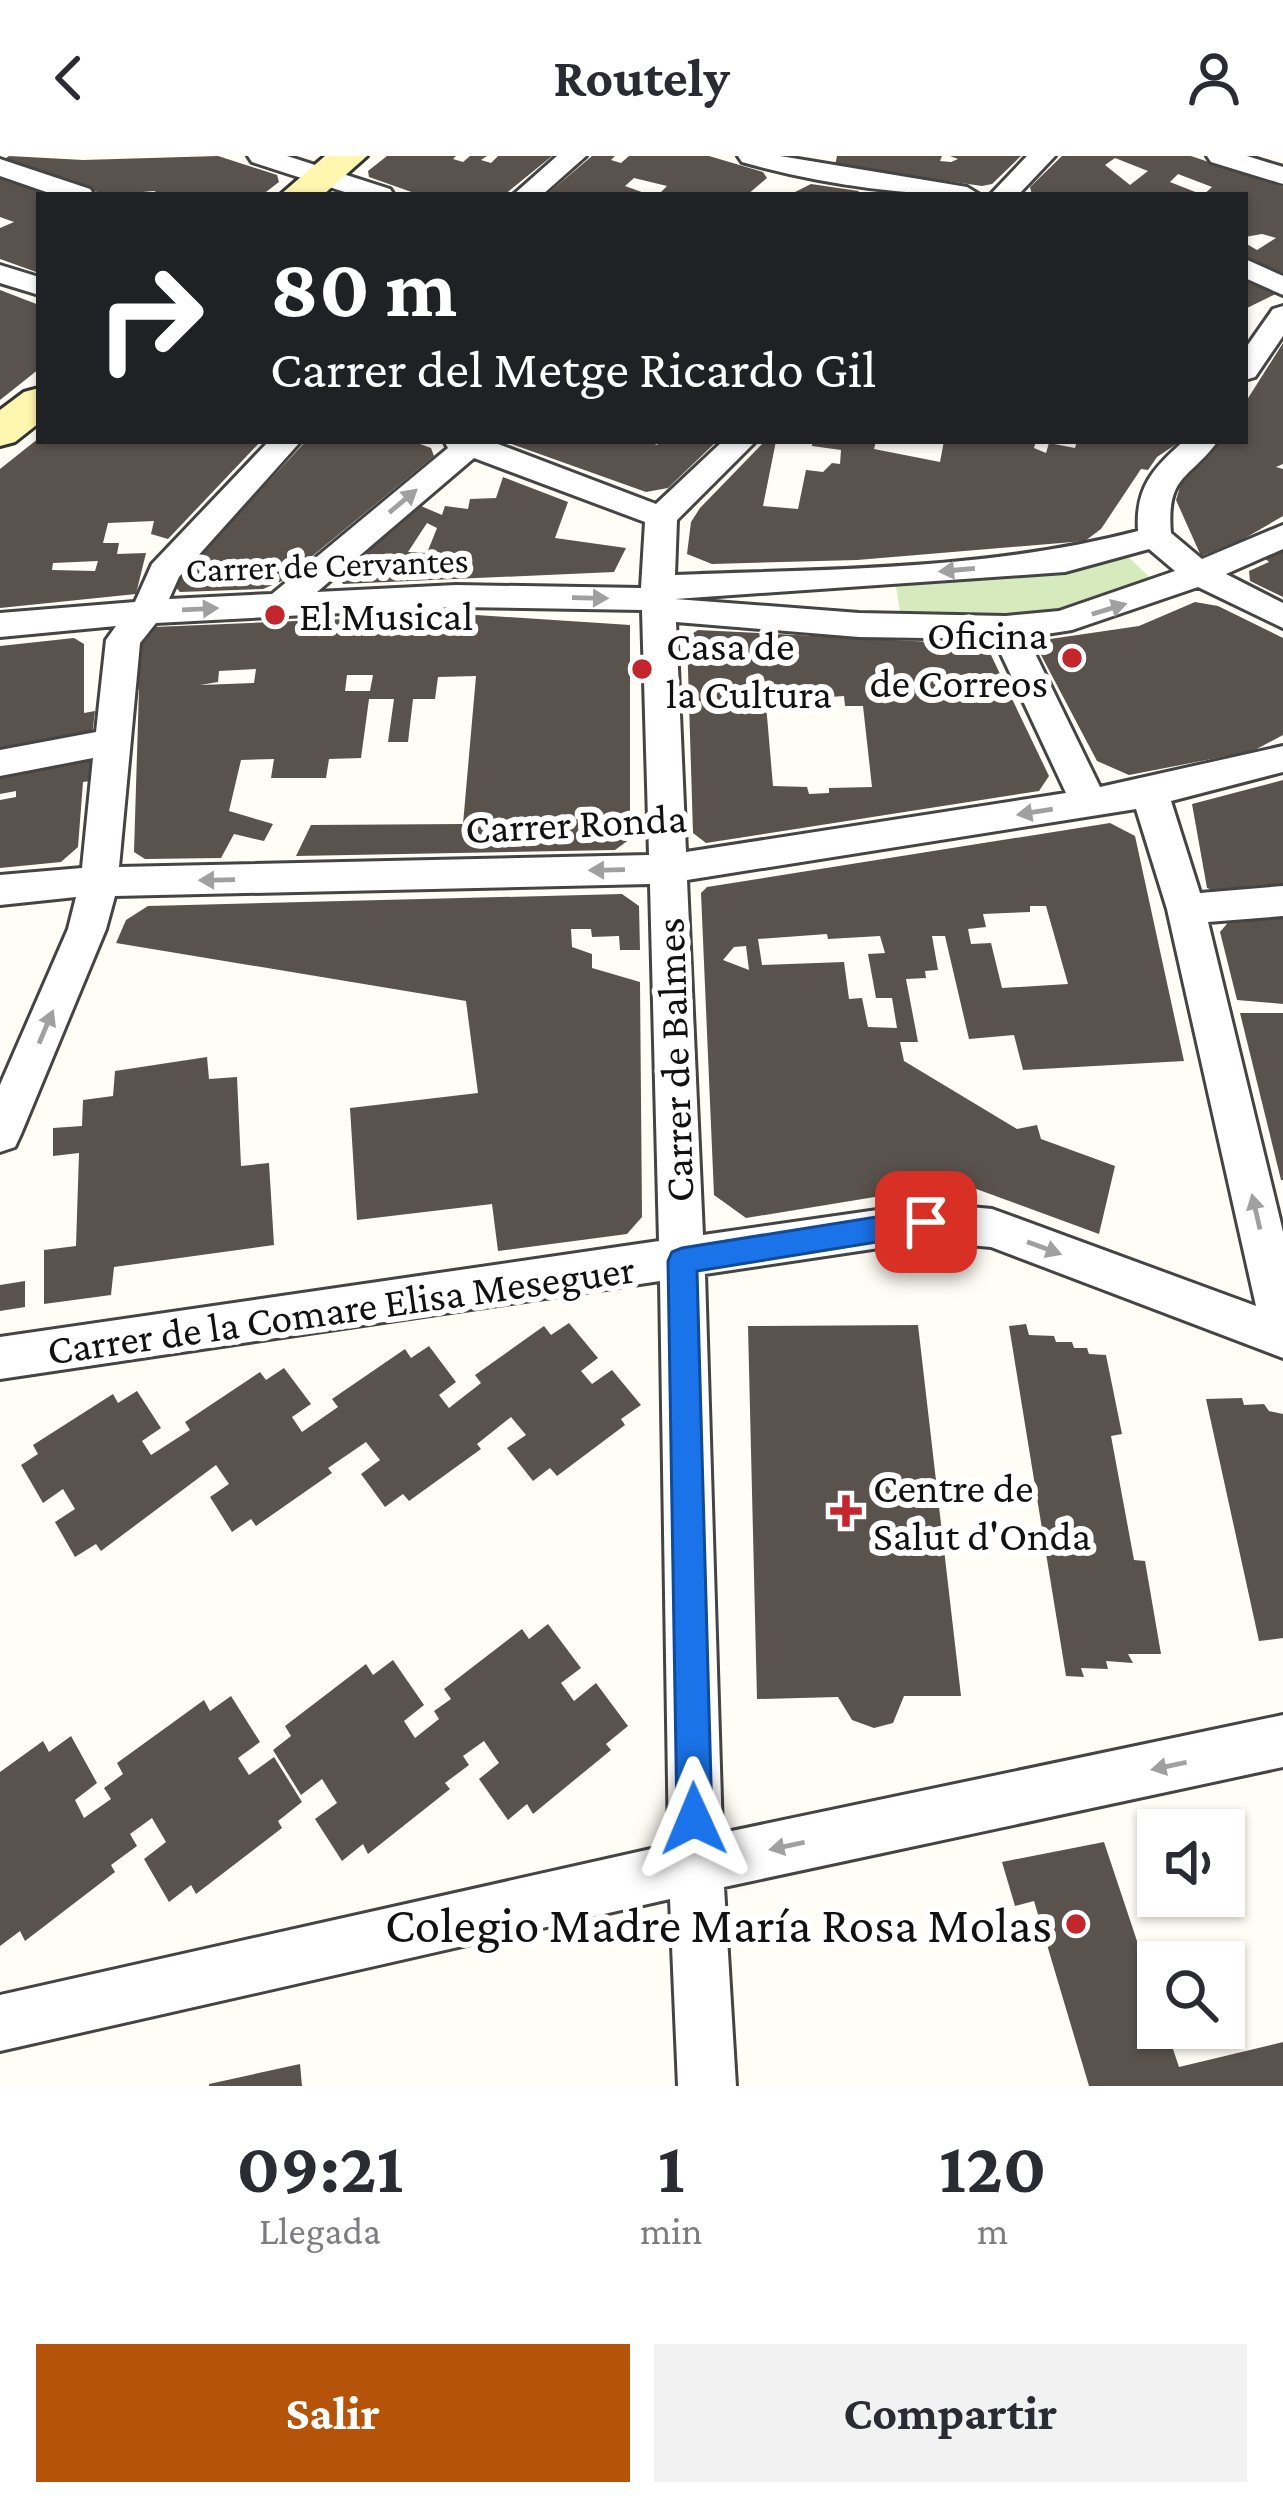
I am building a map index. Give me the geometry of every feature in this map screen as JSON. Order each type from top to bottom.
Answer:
[{"type":"main road","points":[[0,432],[36,403]]},
{"type":"street","points":[[261,156],[372,192]]},
{"type":"street","points":[[530,192],[573,156]]},
{"type":"street","points":[[751,156],[952,192]]},
{"type":"street","points":[[1006,192],[1042,156]]},
{"type":"street","points":[[1220,156],[1283,176]]},
{"type":"street","points":[[775,192],[809,163]]},
{"type":"street","points":[[0,167],[72,192]]},
{"type":"street","points":[[1248,269],[1283,287]]},
{"type":"street","points":[[0,273],[36,286]]},
{"type":"street","points":[[1249,358],[1283,315]]},
{"type":"street","points":[[0,1134],[87,928],[100,883],[123,640],[147,612],[164,572],[283,444]]},
{"type":"street","points":[[282,604],[466,444]]},
{"type":"street","points":[[473,444],[662,517],[738,444]]},
{"type":"street","points":[[1199,444],[1166,469],[1158,482],[1152,505],[1155,537],[1200,574],[1283,617]]},
{"type":"street","name":"Carrer de Balmes","points":[[662,517],[658,598],[706,2086]]},
{"type":"street","name":"Carrer de Cervantes","points":[[658,598],[859,625],[1006,628],[1107,610],[1283,536]]},
{"type":"street","name":"Carrer de Cervantes","points":[[0,625],[147,612],[456,596],[658,598],[1065,561],[1155,537]]},
{"type":"street","points":[[853,579],[859,625]]},
{"type":"street","points":[[1006,628],[1090,803]]},
{"type":"street","points":[[0,764],[115,741]]},
{"type":"street","name":"Carrer Ronda","points":[[0,890],[100,883],[667,869],[1150,793],[1283,759]]},
{"type":"street","points":[[1150,793],[1186,909],[1283,1326]]},
{"type":"street","points":[[1186,909],[1283,901]]},
{"type":"street","name":"Carrer de la Comare Elisa Meseguer","points":[[0,1358],[926,1222],[992,1228],[1283,1337]]},
{"type":"street","points":[[0,2023],[696,1866],[1283,1741]]},
{"type":"green space","points":[[1124,553],[1156,583],[1090,604],[1030,615],[901,617],[895,581]]},
{"type":"building","points":[[9,156],[83,160],[218,156],[277,175],[279,182],[266,192],[97,192],[3,160]]},
{"type":"building","points":[[387,156],[456,156],[453,159],[463,162],[470,156],[487,156],[481,160],[491,163],[498,156],[552,156],[508,192],[412,192],[369,177],[368,171]]},
{"type":"building","points":[[592,156],[615,156],[611,160],[621,163],[629,156],[709,156],[763,172],[767,178],[751,192],[661,192],[667,186],[634,178],[625,186],[642,192],[550,192]]},
{"type":"building","points":[[837,156],[942,156],[940,161],[951,162],[958,159],[950,156],[1021,156],[992,184],[982,186],[835,165]]},
{"type":"building","points":[[1062,156],[1191,156],[1283,187],[1283,283],[1248,265],[1248,245],[1257,250],[1276,238],[1248,236],[1248,192],[1206,192],[1212,187],[1178,174],[1170,182],[1195,192],[1031,192],[1030,187]],"holes":[[[1115,158],[1148,171],[1130,185],[1105,165]]]},
{"type":"building","points":[[0,176],[47,192],[36,192],[36,272],[0,259],[0,228],[14,222],[0,217]]},
{"type":"building","points":[[811,184],[859,191],[858,192],[795,192]]},
{"type":"building","points":[[1248,273],[1282,291],[1248,308]]},
{"type":"building","points":[[0,290],[36,304],[36,371],[0,400]]},
{"type":"building","points":[[1283,343],[1283,464],[1276,467],[1283,469],[1283,516],[1240,541],[1201,556],[1176,500],[1185,471],[1216,444],[1248,444],[1248,398]]},
{"type":"building","points":[[36,440],[36,444],[258,444],[168,539],[151,534],[154,521],[108,523],[103,543],[119,543],[117,554],[146,553],[136,594],[0,608],[0,469]],"holes":[[[98,561],[95,571],[52,570],[53,563]]]},
{"type":"building","points":[[303,444],[420,444],[431,448],[434,456],[282,581],[263,589],[180,592],[173,584]]},
{"type":"building","points":[[511,444],[714,444],[668,488],[646,492]]},
{"type":"building","points":[[762,444],[775,444],[763,506],[798,509],[806,470],[823,472],[832,463],[840,464],[841,450],[812,444],[875,444],[874,449],[940,462],[943,444],[1035,444],[1034,448],[1046,453],[1049,444],[1075,448],[1076,444],[1176,444],[1148,470],[1141,469],[1101,529],[1085,541],[857,560],[712,564],[687,554],[691,522]]},
{"type":"building","points":[[503,477],[568,502],[555,538],[626,548],[614,572],[343,584],[337,575],[421,506],[442,515],[445,506],[468,509],[470,499],[496,498]],"holes":[[[427,523],[437,528],[427,553],[408,552]]]},
{"type":"building","points":[[1283,545],[1283,597],[1250,581],[1249,571],[1269,562],[1261,555]]},
{"type":"building","points":[[1195,602],[1218,606],[1283,638],[1283,735],[1253,751],[1129,775],[1097,761],[1041,655],[1050,639],[1139,626]]},
{"type":"building","points":[[461,614],[630,625],[630,839],[615,850],[296,856],[311,825],[463,824],[476,676],[438,677],[435,699],[413,699],[408,742],[388,742],[394,699],[369,699],[361,758],[329,759],[326,778],[271,778],[274,759],[241,760],[229,811],[273,824],[264,841],[234,834],[221,858],[145,859],[134,852],[139,689],[130,689],[137,639],[154,627]],"holes":[[[256,669],[254,683],[200,685],[218,682],[219,671]],[[347,675],[373,675],[370,691],[345,691]]]},
{"type":"building","points":[[698,630],[972,644],[990,653],[1049,776],[1039,791],[706,843],[693,833],[687,637]],"holes":[[[819,692],[821,707],[830,707],[830,697],[844,696],[845,706],[863,706],[872,787],[829,788],[829,793],[809,794],[807,787],[773,786],[765,693]]]},
{"type":"building","points":[[74,638],[84,644],[84,713],[95,711],[92,736],[0,755],[0,646]]},
{"type":"building","points":[[92,754],[90,781],[83,782],[78,847],[61,862],[0,868],[0,800],[16,797],[16,791],[0,794],[0,771]]},
{"type":"building","points":[[1283,780],[1283,887],[1217,892],[1207,888],[1192,804]]},
{"type":"building","points":[[1110,823],[1135,836],[1184,1061],[1023,1070],[1014,1035],[969,1039],[945,936],[932,936],[938,970],[925,971],[926,978],[906,979],[918,1042],[900,1042],[904,1061],[1017,1129],[1037,1125],[1041,1139],[1115,1166],[1099,1234],[960,1183],[746,1218],[714,1195],[701,893],[707,887]],"holes":[[[1030,906],[1046,906],[1068,984],[1002,988],[991,943],[971,944],[968,929],[986,927],[983,914],[1030,912]],[[880,936],[885,953],[868,954],[876,998],[892,998],[897,1028],[868,1027],[862,998],[849,999],[844,962],[762,965],[758,939]],[[746,946],[749,970],[723,960],[734,947]]]},
{"type":"building","points":[[622,894],[639,906],[640,950],[620,950],[619,936],[592,937],[591,929],[571,929],[572,947],[592,954],[592,968],[640,982],[642,1217],[627,1234],[498,1251],[492,1204],[357,1220],[350,1108],[478,1093],[466,1001],[116,943],[126,920],[148,906]]},
{"type":"building","points":[[1283,914],[1283,1004],[1237,1000],[1220,932],[1231,919]]},
{"type":"building","points":[[1240,1013],[1283,1013],[1283,1180],[1281,1180]]},
{"type":"building","points":[[207,1057],[209,1079],[237,1077],[241,1166],[269,1163],[274,1245],[114,1267],[111,1295],[44,1304],[44,1250],[76,1246],[79,1153],[53,1156],[53,1128],[82,1126],[83,1100],[113,1096],[115,1071]]},
{"type":"building","points":[[25,1281],[25,1307],[0,1311],[0,1285]]},
{"type":"building","points":[[569,1323],[598,1358],[581,1371],[592,1384],[612,1370],[641,1405],[621,1419],[625,1425],[557,1476],[550,1468],[533,1481],[507,1448],[526,1435],[511,1417],[477,1444],[481,1449],[409,1501],[403,1494],[385,1507],[361,1474],[380,1460],[366,1442],[328,1468],[332,1473],[256,1526],[251,1519],[232,1532],[210,1497],[229,1484],[216,1465],[101,1551],[96,1544],[75,1557],[55,1522],[75,1509],[63,1489],[43,1503],[21,1465],[38,1454],[33,1445],[113,1394],[118,1403],[137,1391],[161,1428],[142,1441],[151,1455],[190,1430],[185,1422],[260,1372],[266,1380],[284,1368],[311,1404],[292,1417],[302,1432],[338,1407],[332,1399],[405,1349],[411,1358],[429,1346],[456,1382],[439,1395],[449,1408],[481,1383],[475,1375],[544,1326],[551,1335]]},
{"type":"building","points":[[1026,1324],[1029,1335],[1054,1336],[1056,1342],[1072,1342],[1074,1348],[1087,1348],[1089,1354],[1106,1355],[1122,1434],[1111,1436],[1134,1560],[1145,1561],[1161,1654],[1128,1654],[1133,1663],[1106,1661],[1108,1669],[1081,1668],[1084,1677],[1066,1676],[1009,1326]]},
{"type":"building","name":"Centre de Salut d'Onda","points":[[918,1325],[961,1696],[904,1696],[893,1723],[874,1728],[852,1720],[838,1697],[757,1699],[748,1326]]},
{"type":"building","points":[[1242,1398],[1244,1405],[1264,1404],[1269,1411],[1283,1414],[1283,1638],[1259,1641],[1206,1399]]},
{"type":"building","points":[[548,1624],[581,1668],[561,1683],[574,1701],[596,1683],[628,1726],[606,1744],[611,1750],[533,1814],[527,1804],[508,1820],[479,1779],[499,1763],[484,1741],[463,1756],[469,1765],[445,1783],[450,1789],[368,1854],[363,1844],[342,1861],[315,1819],[337,1803],[322,1779],[301,1795],[273,1750],[291,1736],[285,1726],[366,1664],[373,1675],[393,1660],[424,1705],[404,1721],[415,1738],[439,1719],[434,1711],[451,1699],[444,1689],[522,1629],[529,1639]]},
{"type":"building","points":[[231,1696],[260,1742],[238,1758],[249,1775],[274,1757],[302,1802],[278,1821],[282,1828],[196,1894],[191,1885],[169,1902],[144,1859],[166,1842],[152,1818],[130,1834],[137,1846],[111,1865],[115,1872],[25,1941],[20,1931],[0,1946],[0,1772],[43,1741],[49,1752],[71,1736],[97,1783],[75,1800],[84,1818],[111,1799],[104,1788],[123,1774],[117,1763],[204,1700],[210,1711]]},
{"type":"building","points":[[1104,1842],[1137,1941],[1137,2049],[1173,2049],[1179,2067],[1283,2042],[1283,2086],[1089,2086],[1034,1901],[1015,1906],[1002,1862]]},
{"type":"building","points":[[300,2064],[302,2086],[209,2086],[209,2084]]},
{"type":"place","name":"El Musical","points":[[275,615]]},
{"type":"place","name":"Oficina de Correos","points":[[1072,658]]},
{"type":"place","name":"Casa de la Cultura","points":[[642,669]]},
{"type":"place","name":"Centre de Salut d'Onda","points":[[846,1511]]},
{"type":"place","name":"Colegio Madre María Rosa Molas","points":[[1076,1924]]},
{"type":"route","points":[[694,1819],[682,1261],[926,1222]]}]
